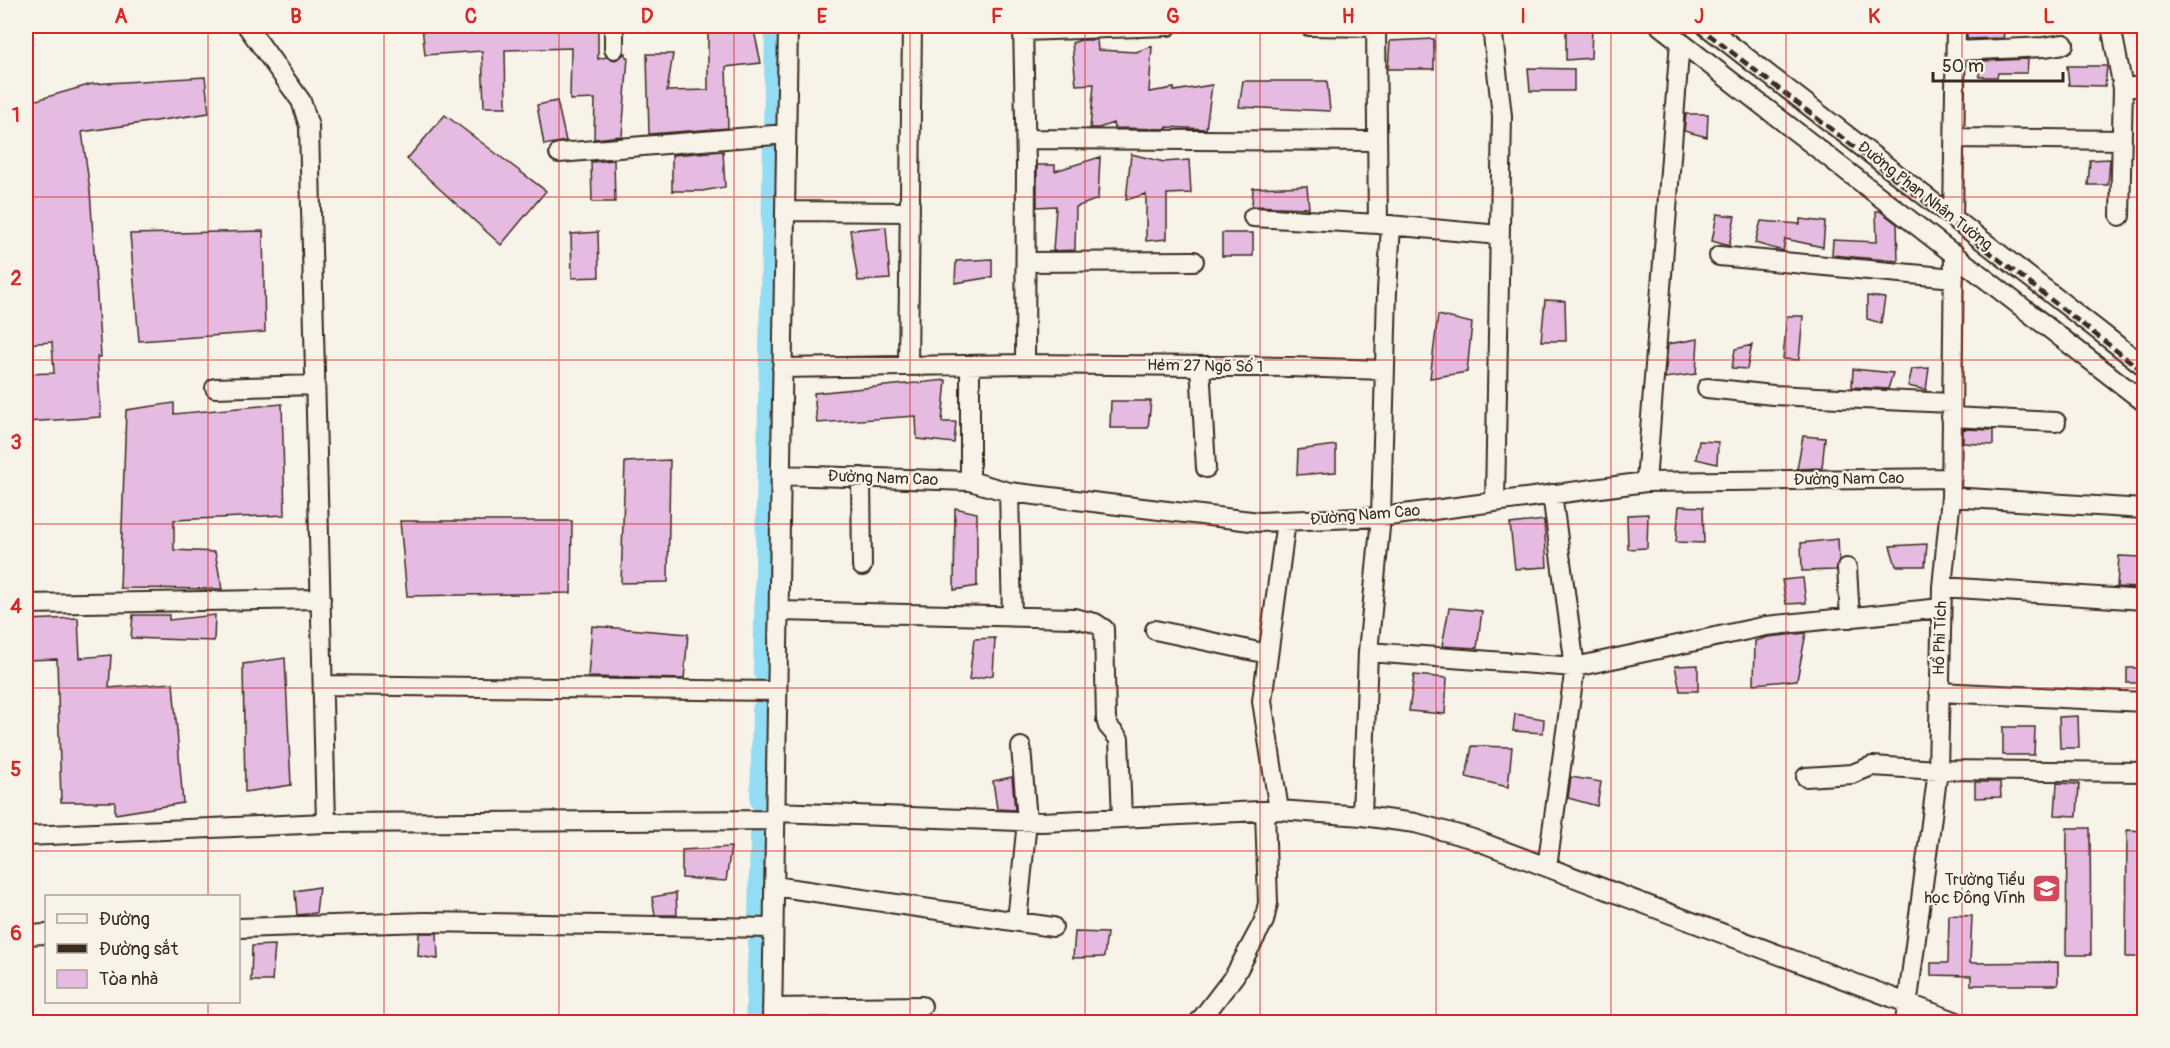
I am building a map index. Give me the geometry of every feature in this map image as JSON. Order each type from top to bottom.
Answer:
[{"type":"street","points":[[247,26],[301,100],[309,126],[326,823]]},
{"type":"street","points":[[614,26],[615,49]]},
{"type":"street","points":[[788,26],[772,1015],[922,1006]]},
{"type":"street","points":[[908,366],[912,26]]},
{"type":"street","points":[[1025,364],[1026,139],[1023,28],[1168,26]]},
{"type":"street","points":[[1309,26],[1376,26],[1376,141],[1384,224],[1386,370],[1381,516],[1368,652],[1362,816]]},
{"type":"street","points":[[1492,26],[1502,116],[1495,501]]},
{"type":"street","points":[[1660,26],[2145,402]]},
{"type":"street","name":"Đường Phan Nhân Tường","points":[[1706,26],[2145,366]]},
{"type":"street","points":[[1953,218],[1956,26]]},
{"type":"street","points":[[2111,26],[2123,88],[2120,216]]},
{"type":"street","points":[[1646,482],[1680,41]]},
{"type":"street","points":[[1956,51],[2064,44]]},
{"type":"street","points":[[2123,88],[2145,86]]},
{"type":"street","points":[[559,153],[786,134]]},
{"type":"street","points":[[1955,138],[2122,140]]},
{"type":"street","points":[[1026,139],[1376,141]]},
{"type":"street","points":[[785,211],[910,212]]},
{"type":"street","points":[[1253,217],[1384,224],[1499,235]]},
{"type":"street","name":"Hồ Phi Tích","points":[[1905,1023],[1938,770],[1942,587],[1952,478],[1954,253]]},
{"type":"street","points":[[1719,256],[1954,278]]},
{"type":"street","points":[[1026,262],[1194,261]]},
{"type":"street","name":"Hẻm 27 Ngõ Số 1","points":[[782,368],[1025,364],[1386,370]]},
{"type":"street","points":[[970,365],[970,481]]},
{"type":"street","points":[[1200,366],[1206,468]]},
{"type":"street","points":[[215,388],[315,385]]},
{"type":"street","points":[[1707,388],[2056,422]]},
{"type":"street","name":"Đường Nam Cao","points":[[781,475],[970,481],[1009,492],[1259,522],[1381,516],[1646,482],[1952,478]]},
{"type":"street","points":[[861,477],[862,566]]},
{"type":"street","points":[[1009,492],[1012,617]]},
{"type":"street","points":[[1547,867],[1575,666],[1552,494]]},
{"type":"street","points":[[1951,497],[2145,509]]},
{"type":"street","points":[[1199,1023],[1235,975],[1264,921],[1268,903],[1272,810],[1262,701],[1286,521]]},
{"type":"street","points":[[1847,568],[1850,618]]},
{"type":"street","points":[[1942,587],[2145,600]]},
{"type":"street","points":[[26,604],[321,599]]},
{"type":"street","points":[[1368,652],[1575,666],[1766,626],[1941,608]]},
{"type":"street","points":[[779,612],[1074,618],[1095,623],[1104,629],[1106,719],[1108,726],[1119,739],[1122,818]]},
{"type":"street","points":[[1155,630],[1268,654]]},
{"type":"street","points":[[323,685],[777,691]]},
{"type":"street","points":[[1939,692],[2145,702]]},
{"type":"street","points":[[1017,921],[1027,821],[1021,747]]},
{"type":"street","points":[[1806,777],[1852,774],[1872,766],[1938,770],[2145,772]]},
{"type":"street","points":[[26,836],[326,823],[775,816],[1027,821],[1272,810],[1362,816],[1415,823],[1470,838],[1957,1023]]},
{"type":"street","points":[[774,886],[1053,927]]},
{"type":"street","points":[[240,928],[425,922],[773,928]]},
{"type":"street","points":[[26,935],[45,934]]},
{"type":"building","points":[[422,26],[598,26],[598,59],[606,57],[615,60],[626,53],[628,57],[622,136],[594,139],[595,99],[570,100],[571,48],[505,50],[506,107],[484,107],[482,51],[425,55]]},
{"type":"building","points":[[708,26],[753,26],[761,63],[726,67],[728,128],[649,134],[647,54],[673,54],[667,91],[708,90]]},
{"type":"building","points":[[1566,26],[1592,26],[1591,58],[1566,60]]},
{"type":"building","points":[[1967,26],[2006,26],[2003,38],[1967,39]]},
{"type":"building","points":[[1434,39],[1434,69],[1388,69],[1390,41]]},
{"type":"building","points":[[1081,40],[1097,40],[1098,50],[1136,52],[1152,46],[1149,92],[1212,85],[1206,129],[1114,128],[1113,123],[1099,128],[1090,128],[1094,84],[1076,85],[1072,43]]},
{"type":"building","points":[[2028,59],[2027,73],[1998,73],[1997,77],[1979,77],[1980,61]]},
{"type":"building","points":[[2067,66],[2107,66],[2105,86],[2069,85]]},
{"type":"building","points":[[1528,68],[1574,69],[1574,91],[1530,91]]},
{"type":"building","points":[[205,77],[209,113],[82,132],[90,190],[101,357],[97,357],[101,417],[26,422],[26,374],[54,373],[52,342],[26,344],[26,103],[92,84]]},
{"type":"building","points":[[1243,81],[1327,81],[1330,111],[1239,107]]},
{"type":"building","points":[[557,101],[566,141],[544,145],[537,105]]},
{"type":"building","points":[[1686,114],[1708,114],[1707,137],[1684,131]]},
{"type":"building","points":[[445,115],[546,191],[501,245],[407,159]]},
{"type":"building","points":[[723,151],[725,187],[702,191],[672,191],[672,155]]},
{"type":"building","points":[[1131,154],[1164,162],[1189,160],[1191,193],[1167,194],[1167,239],[1146,241],[1146,194],[1126,200]]},
{"type":"building","points":[[1100,157],[1098,199],[1076,207],[1075,250],[1053,251],[1056,206],[1037,207],[1037,165],[1055,165],[1055,171]]},
{"type":"building","points":[[2110,159],[2108,185],[2088,185],[2090,160]]},
{"type":"building","points":[[614,160],[615,202],[592,202],[591,162]]},
{"type":"building","points":[[1307,186],[1309,208],[1252,206],[1253,188]]},
{"type":"building","points":[[1876,211],[1880,211],[1897,224],[1898,261],[1832,255],[1833,240],[1877,242]]},
{"type":"building","points":[[1717,214],[1735,216],[1729,246],[1712,241]]},
{"type":"building","points":[[1800,219],[1825,222],[1823,247],[1785,239],[1783,251],[1755,243],[1761,221],[1800,224]]},
{"type":"building","points":[[886,227],[890,279],[858,281],[850,230]]},
{"type":"building","points":[[263,231],[265,332],[139,341],[130,234]]},
{"type":"building","points":[[598,232],[599,277],[572,278],[571,234]]},
{"type":"building","points":[[1222,233],[1253,233],[1253,256],[1222,256]]},
{"type":"building","points":[[992,259],[992,277],[955,283],[956,261]]},
{"type":"building","points":[[1867,296],[1885,298],[1881,323],[1867,319]]},
{"type":"building","points":[[1545,300],[1565,301],[1566,341],[1541,341]]},
{"type":"building","points":[[1438,315],[1472,323],[1467,372],[1430,378]]},
{"type":"building","points":[[1787,316],[1803,316],[1799,360],[1783,359]]},
{"type":"building","points":[[1698,339],[1696,374],[1665,378],[1668,344]]},
{"type":"building","points":[[1752,345],[1747,369],[1732,368],[1735,349]]},
{"type":"building","points":[[1929,368],[1926,390],[1908,386],[1912,369]]},
{"type":"building","points":[[1853,369],[1893,373],[1888,389],[1852,387]]},
{"type":"building","points":[[946,380],[942,422],[956,422],[954,443],[917,439],[916,416],[817,423],[814,393]]},
{"type":"building","points":[[1111,401],[1151,401],[1148,428],[1110,428]]},
{"type":"building","points":[[174,403],[174,414],[282,404],[285,515],[174,520],[174,550],[215,552],[222,589],[120,588],[126,410]]},
{"type":"building","points":[[1963,429],[1993,430],[1993,445],[1963,443]]},
{"type":"building","points":[[1803,436],[1825,438],[1822,468],[1797,469]]},
{"type":"building","points":[[1699,441],[1718,442],[1717,464],[1696,459]]},
{"type":"building","points":[[1336,445],[1336,472],[1297,475],[1298,450]]},
{"type":"building","points":[[670,460],[668,582],[621,583],[625,462]]},
{"type":"building","points":[[1679,506],[1703,507],[1704,543],[1676,542]]},
{"type":"building","points":[[955,508],[977,513],[977,586],[954,590]]},
{"type":"building","points":[[1648,514],[1647,548],[1628,549],[1627,515]]},
{"type":"building","points":[[1544,520],[1547,567],[1515,569],[1510,524]]},
{"type":"building","points":[[400,521],[572,521],[571,593],[407,596]]},
{"type":"building","points":[[1838,539],[1839,560],[1836,570],[1802,571],[1801,543]]},
{"type":"building","points":[[1927,544],[1925,566],[1896,566],[1890,546]]},
{"type":"building","points":[[2119,556],[2142,557],[2140,588],[2117,587]]},
{"type":"building","points":[[1803,578],[1806,603],[1786,604],[1782,580]]},
{"type":"building","points":[[1449,608],[1482,611],[1477,648],[1442,646]]},
{"type":"building","points":[[133,615],[169,615],[169,620],[215,615],[214,641],[131,638]]},
{"type":"building","points":[[78,618],[80,658],[111,655],[109,688],[173,683],[183,803],[115,814],[115,802],[61,802],[57,659],[26,660],[26,620]]},
{"type":"building","points":[[592,626],[688,634],[684,679],[588,677]]},
{"type":"building","points":[[1806,633],[1797,680],[1754,684],[1755,641],[1768,637]]},
{"type":"building","points":[[995,638],[993,675],[969,680],[974,639]]},
{"type":"building","points":[[285,658],[291,785],[245,792],[243,664]]},
{"type":"building","points":[[1698,665],[1698,691],[1680,691],[1675,666]]},
{"type":"building","points":[[2127,668],[2145,668],[2145,683],[2127,683]]},
{"type":"building","points":[[1414,675],[1447,678],[1445,714],[1409,711]]},
{"type":"building","points":[[1515,714],[1544,719],[1543,733],[1513,731]]},
{"type":"building","points":[[2078,716],[2079,748],[2060,748],[2059,717]]},
{"type":"building","points":[[2003,727],[2035,727],[2034,755],[2003,755]]},
{"type":"building","points":[[1472,746],[1512,747],[1508,787],[1466,777]]},
{"type":"building","points":[[1012,777],[1015,810],[997,809],[993,781]]},
{"type":"building","points":[[1571,777],[1601,782],[1597,806],[1568,798]]},
{"type":"building","points":[[1975,782],[2000,782],[2001,797],[1975,798]]},
{"type":"building","points":[[2057,783],[2079,784],[2077,816],[2055,815]]},
{"type":"building","points":[[2067,828],[2090,828],[2091,955],[2066,955]]},
{"type":"building","points":[[2127,830],[2145,831],[2145,957],[2126,957]]},
{"type":"building","points":[[731,847],[726,881],[682,878],[682,850]]},
{"type":"building","points":[[319,887],[316,913],[297,915],[295,891]]},
{"type":"building","points":[[676,893],[677,915],[655,915],[652,897]]},
{"type":"building","points":[[1949,915],[1972,916],[1970,963],[2058,962],[2058,985],[1971,985],[1971,976],[1931,975],[1931,963],[1948,963]]},
{"type":"building","points":[[1075,932],[1107,933],[1104,957],[1073,958]]},
{"type":"building","points":[[419,933],[437,933],[438,959],[418,956]]},
{"type":"building","points":[[275,945],[272,981],[251,981],[252,946]]},
{"type":"waterway","points":[[762,673],[774,26]]},
{"type":"waterway","points":[[759,802],[761,709]]},
{"type":"waterway","points":[[757,915],[759,835]]},
{"type":"waterway","points":[[754,1022],[757,941]]},
{"type":"railway","points":[[1698,26],[2144,372]]},
{"type":"place","name":"Trường Tiểu học Đông Vĩnh","points":[[2046,889]]}]
